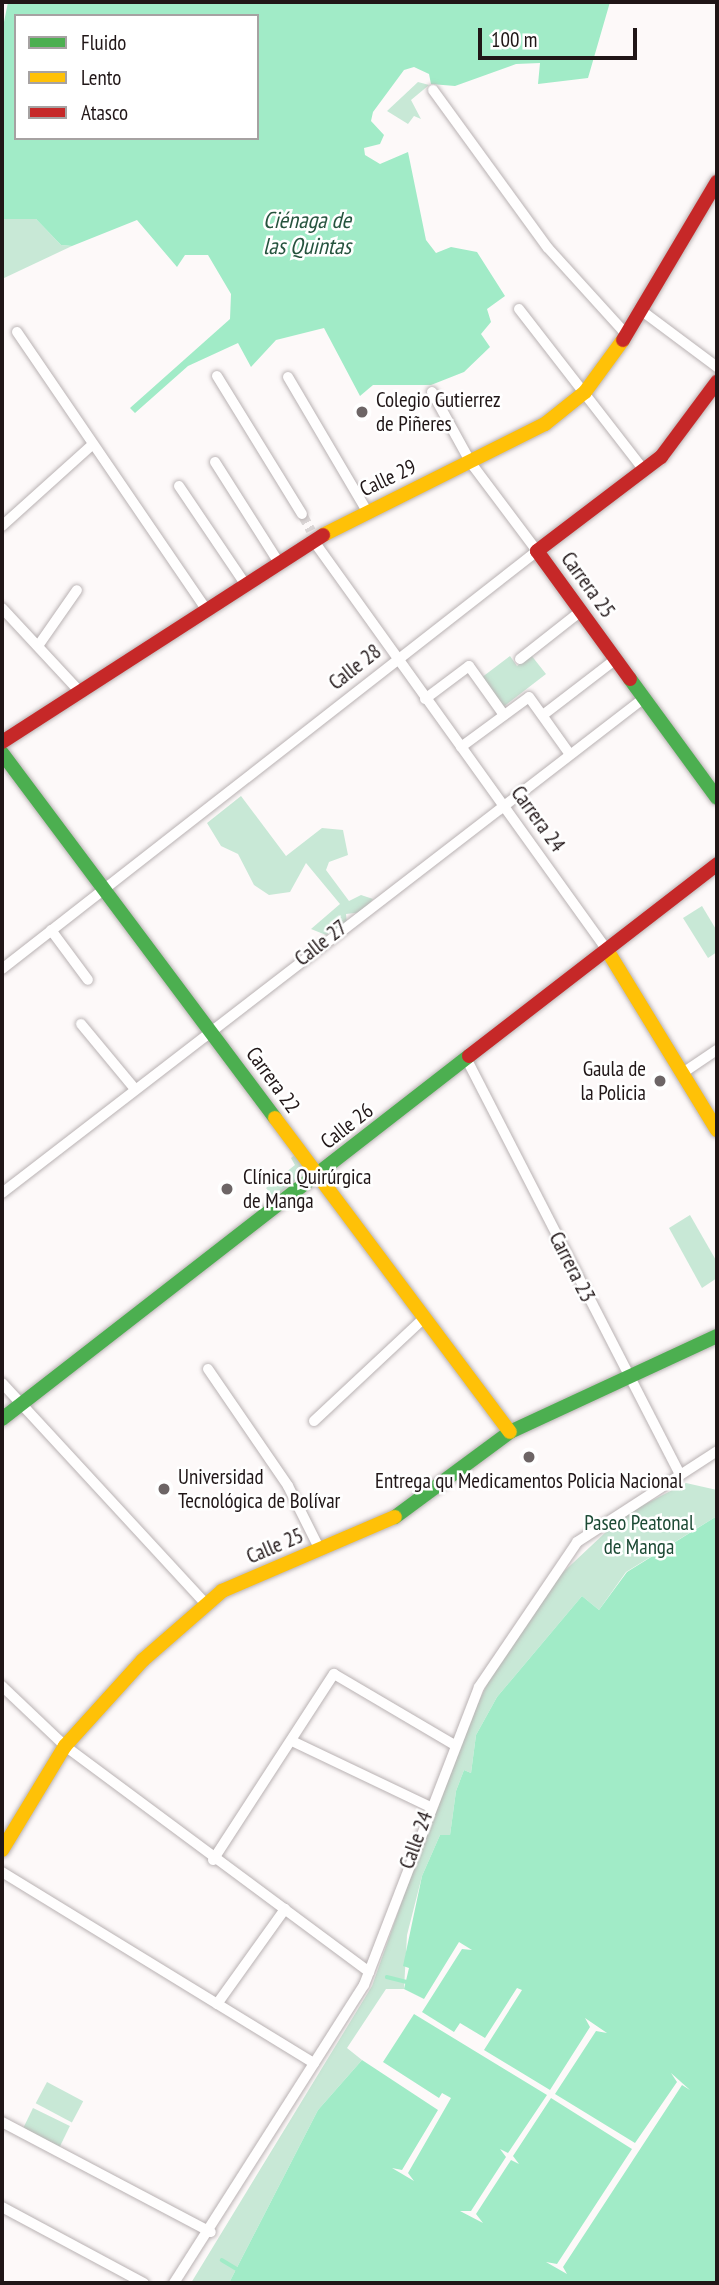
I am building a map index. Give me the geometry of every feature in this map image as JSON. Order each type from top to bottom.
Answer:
[{"type":"main road","name":"Calle 29","points":[[2,742],[279,563],[313,537],[471,463],[545,424],[585,392],[627,335],[715,199],[717,182]]},
{"type":"main road","name":"Calle 28","points":[[537,551],[662,457],[717,382]]},
{"type":"main road","name":"Carrera 25","points":[[537,551],[717,798]]},
{"type":"main road","name":"Carrera 22","points":[[2,753],[510,1432]]},
{"type":"main road","name":"Calle 26","points":[[2,1419],[717,864]]},
{"type":"main road","name":"Carrera 24","points":[[607,950],[717,1130]]},
{"type":"main road","name":"Calle 25","points":[[2,1850],[65,1746],[205,1603],[320,1550],[372,1531],[436,1493],[510,1432],[717,1336]]},
{"type":"street","points":[[433,90],[548,248],[627,335]]},
{"type":"street","points":[[519,309],[644,470]]},
{"type":"street","points":[[642,311],[717,367]]},
{"type":"street","points":[[17,332],[206,609]]},
{"type":"street","points":[[217,376],[302,514]]},
{"type":"street","points":[[288,377],[367,511]]},
{"type":"street","name":"Carrera 25","points":[[432,392],[471,463],[537,551]]},
{"type":"street","points":[[2,526],[93,444]]},
{"type":"street","points":[[215,462],[279,563]]},
{"type":"street","points":[[178,486],[245,584]]},
{"type":"street","name":"Carrera 24","points":[[313,537],[397,661],[607,950]]},
{"type":"street","name":"Calle 28","points":[[2,969],[537,551]]},
{"type":"street","points":[[38,646],[77,590]]},
{"type":"street","points":[[2,608],[80,692]]},
{"type":"street","points":[[520,659],[581,611]]},
{"type":"street","points":[[543,715],[616,659]]},
{"type":"street","points":[[425,699],[469,666],[504,715]]},
{"type":"street","points":[[461,747],[529,697],[569,753]]},
{"type":"street","name":"Calle 27","points":[[2,1193],[501,804],[644,698]]},
{"type":"street","points":[[51,930],[88,980]]},
{"type":"street","points":[[81,1024],[135,1089]]},
{"type":"street","points":[[684,1072],[717,1050]]},
{"type":"street","name":"Carrera 23","points":[[466,1058],[680,1474]]},
{"type":"street","points":[[314,1421],[424,1318]]},
{"type":"street","points":[[208,1369],[288,1486],[320,1550]]},
{"type":"street","points":[[2,1384],[205,1603]]},
{"type":"street","name":"Calle 24","points":[[174,2283],[211,2232],[369,1972],[428,1806],[479,1687],[578,1542],[717,1451]]},
{"type":"street","points":[[213,1860],[334,1674],[453,1744]]},
{"type":"street","points":[[2,1686],[65,1746],[213,1860],[285,1909],[369,1972]]},
{"type":"street","points":[[292,1741],[428,1806]]},
{"type":"street","points":[[2,1872],[314,2063]]},
{"type":"street","points":[[217,2004],[285,1909]]},
{"type":"street","points":[[2,2122],[211,2232]]},
{"type":"street","points":[[2,2207],[144,2283]]},
{"type":"green space","points":[[418,82],[429,85],[411,100],[421,119],[414,116],[408,124],[387,111]]},
{"type":"green space","points":[[2,219],[36,219],[61,245],[72,246],[2,279]]},
{"type":"green space","points":[[531,655],[546,674],[503,707],[481,678],[510,656],[517,666]]},
{"type":"green space","points":[[241,796],[286,856],[322,828],[343,830],[348,855],[329,862],[326,870],[349,901],[361,895],[373,899],[363,912],[346,914],[347,924],[326,935],[311,929],[340,904],[306,863],[290,892],[269,895],[254,885],[238,854],[221,846],[207,823]]},
{"type":"green space","points":[[702,906],[717,931],[717,952],[708,958],[683,918]]},
{"type":"green space","points":[[297,1153],[309,1169],[274,1198],[266,1188],[295,1165],[291,1158]]},
{"type":"green space","points":[[690,1215],[717,1262],[717,1278],[702,1288],[669,1228]]},
{"type":"green space","name":"Paseo Peatonal de Manga","points":[[686,1483],[717,1490],[717,1516],[626,1572],[599,1610],[582,1596],[497,1697],[476,1735],[471,1773],[464,1770],[456,1791],[450,1835],[440,1835],[422,1876],[407,1935],[404,1989],[386,1989],[347,2048],[362,2060],[318,2110],[229,2283],[191,2283],[372,1986],[454,1754],[499,1659],[557,1578],[624,1515]]},
{"type":"green space","points":[[47,2082],[83,2101],[72,2122],[36,2103]]},
{"type":"green space","points":[[33,2108],[70,2126],[60,2147],[23,2129]]},
{"type":"water","name":"Ciénaga de las Quintas","points":[[8,2],[610,2],[588,78],[538,84],[540,63],[516,64],[455,86],[431,84],[429,74],[414,67],[404,70],[373,112],[371,121],[384,135],[380,144],[364,148],[365,155],[380,164],[408,152],[426,240],[436,253],[451,247],[477,252],[505,296],[487,309],[491,322],[481,334],[490,347],[464,372],[431,385],[373,385],[360,396],[324,328],[276,340],[251,367],[238,343],[188,366],[135,413],[130,408],[230,319],[231,294],[208,255],[185,255],[177,267],[137,220],[72,246],[61,245],[36,219],[2,219],[2,32]]},
{"type":"water","points":[[717,1516],[717,2283],[229,2283],[318,2110],[362,2060],[438,2110],[402,2170],[392,2168],[414,2181],[408,2173],[451,2098],[442,2093],[439,2098],[383,2062],[414,2014],[547,2095],[508,2153],[500,2149],[506,2157],[471,2211],[460,2211],[483,2223],[476,2214],[511,2160],[519,2164],[513,2156],[551,2098],[632,2149],[557,2264],[546,2262],[567,2274],[563,2267],[682,2085],[690,2090],[671,2073],[677,2082],[635,2143],[555,2094],[596,2031],[607,2033],[585,2018],[590,2027],[550,2090],[484,2050],[522,1990],[517,1988],[485,2038],[460,2023],[454,2032],[422,2012],[462,1949],[472,1950],[459,1942],[424,1999],[404,1989],[409,1968],[403,1966],[422,1876],[440,1835],[450,1835],[456,1791],[464,1770],[471,1773],[476,1735],[497,1697],[582,1596],[599,1610],[627,1572]]},
{"type":"waterway","points":[[387,1977],[407,1982]]},
{"type":"waterway","points":[[222,2260],[237,2269]]},
{"type":"tunnel","points":[[302,514],[311,531]]},
{"type":"traffic: fast","points":[[630,679],[717,798]]},
{"type":"traffic: fast","points":[[2,753],[275,1118]]},
{"type":"traffic: fast","points":[[2,1419],[469,1056]]},
{"type":"traffic: fast","points":[[395,1517],[510,1432],[717,1336]]},
{"type":"traffic: slow","points":[[323,535],[545,424],[585,392],[623,340]]},
{"type":"traffic: slow","points":[[607,950],[717,1130]]},
{"type":"traffic: slow","points":[[275,1118],[510,1432]]},
{"type":"traffic: slow","points":[[2,1850],[65,1746],[143,1660],[222,1591],[395,1517]]},
{"type":"traffic: jam","points":[[623,340],[717,182]]},
{"type":"traffic: jam","points":[[630,679],[537,551],[661,457],[717,382]]},
{"type":"traffic: jam","points":[[2,742],[323,535]]},
{"type":"traffic: jam","points":[[469,1056],[717,864]]},
{"type":"place","name":"Colegio Gutierrez de Piñeres","points":[[362,412]]},
{"type":"place","name":"Gaula de la Policia","points":[[660,1081]]},
{"type":"place","name":"Clínica Quirúrgica de Manga","points":[[227,1189]]},
{"type":"place","name":"Entrega qu Medicamentos Policia Nacional","points":[[529,1457]]},
{"type":"place","name":"Universidad Tecnológica de Bolívar","points":[[164,1489]]}]
